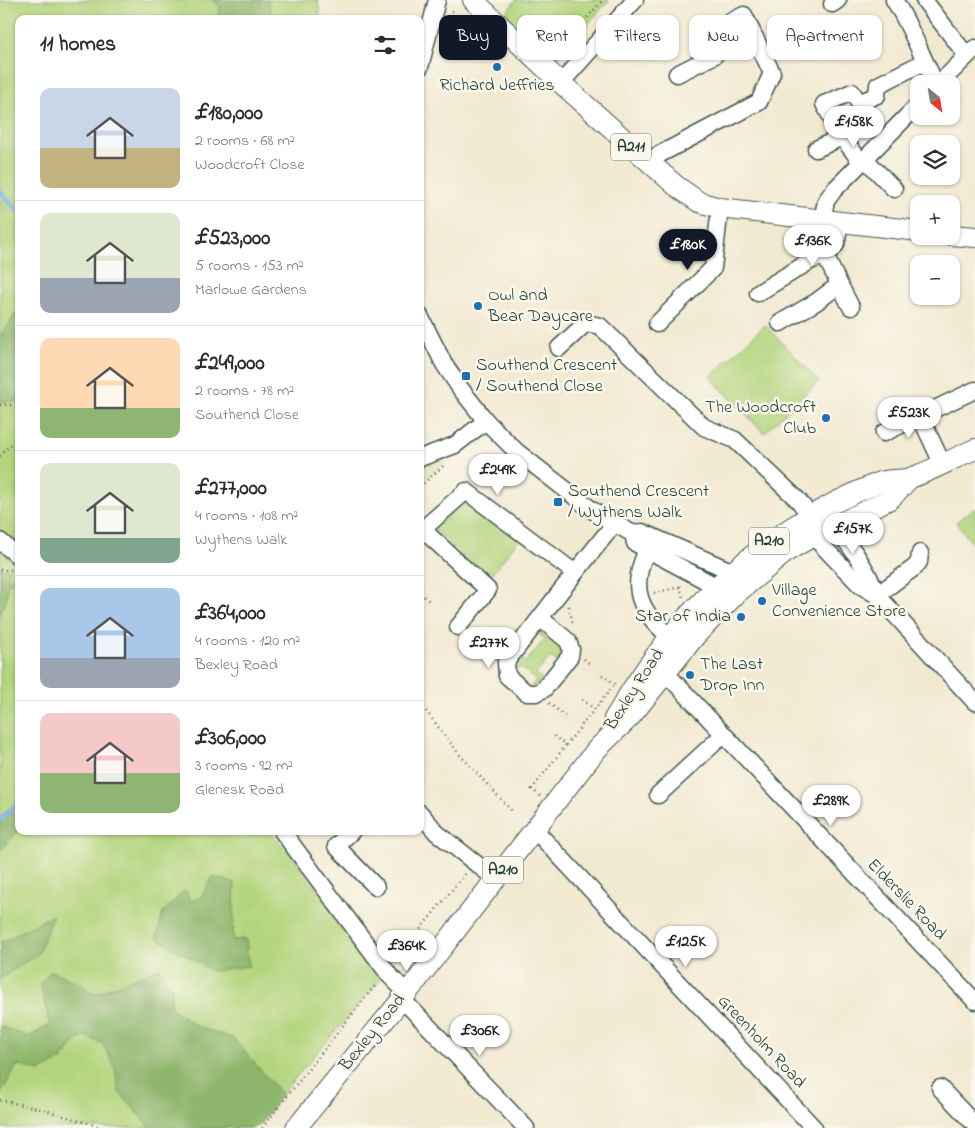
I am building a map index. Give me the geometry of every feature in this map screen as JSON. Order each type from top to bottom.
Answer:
[{"type":"main road","name":"A211","points":[[473,0],[647,161],[699,202],[720,208],[910,230]]},
{"type":"main road","points":[[960,236],[975,237]]},
{"type":"main road","name":"A210","points":[[737,593],[786,552],[813,536],[890,499],[909,479],[975,448]]},
{"type":"main road","name":"A210","points":[[810,516],[882,481],[909,479]]},
{"type":"main road","name":"Bexley Road","points":[[296,1128],[404,995],[597,749],[620,709],[670,636],[731,571],[766,543],[810,516]]},
{"type":"main road","name":"Bexley Road","points":[[597,749],[630,716],[704,626],[737,593]]},
{"type":"street","points":[[424,51],[437,0]]},
{"type":"street","points":[[561,83],[635,0]]},
{"type":"street","points":[[894,0],[905,16],[924,62],[932,75]]},
{"type":"street","points":[[924,0],[971,52],[947,75]]},
{"type":"street","points":[[647,161],[760,102],[772,73],[744,15],[705,34],[715,56],[677,74]]},
{"type":"street","points":[[894,189],[842,137],[824,104],[852,92],[859,103],[877,95],[878,85],[924,62]]},
{"type":"street","points":[[758,293],[812,260],[825,256],[836,244],[826,201],[834,190],[910,113]]},
{"type":"street","points":[[816,149],[842,137]]},
{"type":"street","points":[[657,324],[713,268],[720,208]]},
{"type":"street","points":[[825,256],[851,307]]},
{"type":"street","points":[[780,323],[816,302],[839,285]]},
{"type":"street","points":[[559,348],[586,323],[600,326],[704,427],[735,440],[799,501],[810,516],[813,536],[860,585],[877,595],[972,693]]},
{"type":"street","points":[[424,324],[444,364],[486,421],[536,468],[573,497],[632,534],[642,532],[731,571],[737,593]]},
{"type":"street","points":[[884,433],[975,390]]},
{"type":"street","points":[[920,416],[942,463]]},
{"type":"street","points":[[424,457],[441,451],[470,435],[486,421]]},
{"type":"street","points":[[424,526],[466,491],[575,573]]},
{"type":"street","points":[[810,516],[833,526],[870,577],[877,595]]},
{"type":"street","points":[[540,618],[568,641],[571,648],[570,656],[544,689],[536,693],[527,692],[507,676],[505,670],[506,662],[540,618],[575,573],[614,524]]},
{"type":"street","points":[[424,531],[488,590],[458,627]]},
{"type":"street","points":[[632,534],[635,544],[715,586],[737,593]]},
{"type":"street","points":[[0,541],[15,554]]},
{"type":"street","points":[[647,550],[639,567],[637,582],[639,597],[653,623],[670,636]]},
{"type":"street","points":[[877,595],[915,567],[919,562],[920,553]]},
{"type":"street","name":"Elderslie Road","points":[[665,672],[723,736],[975,1001]]},
{"type":"street","points":[[658,795],[723,736]]},
{"type":"street","points":[[424,818],[437,833],[496,879]]},
{"type":"street","name":"Greenholm Road","points":[[535,830],[814,1128]]},
{"type":"street","points":[[285,835],[390,966],[404,995],[526,1128]]},
{"type":"street","points":[[348,835],[336,846],[376,887]]},
{"type":"street","points":[[940,1088],[975,1125]]},
{"type":"path","points":[[586,19],[603,0]]},
{"type":"path","points":[[0,405],[15,405]]},
{"type":"path","points":[[0,456],[15,440]]},
{"type":"path","points":[[424,483],[449,460],[441,451]]},
{"type":"path","points":[[684,581],[679,583],[683,599],[690,602]]},
{"type":"path","points":[[424,597],[429,601]]},
{"type":"path","points":[[602,675],[615,684]]},
{"type":"path","points":[[536,693],[565,716]]},
{"type":"path","points":[[582,700],[595,710]]},
{"type":"path","points":[[424,708],[459,754],[512,811]]},
{"type":"path","points":[[546,800],[532,789],[566,745]]},
{"type":"path","points":[[262,1128],[475,862]]},
{"type":"path","points":[[0,1100],[42,1109],[104,1128]]},
{"type":"green space","points":[[0,0],[318,0],[320,15],[15,15],[15,540],[7,556],[15,565],[15,835],[273,835],[295,859],[381,979],[252,1128],[0,1128]]},
{"type":"green space","points":[[213,0],[268,0],[271,13],[269,15],[219,15],[220,7]]},
{"type":"green space","points":[[516,0],[609,0],[586,26],[586,15],[517,15],[517,26],[505,14]]},
{"type":"green space","points":[[15,315],[15,401],[0,402],[0,337]]},
{"type":"green space","points":[[765,325],[819,381],[764,433],[710,377]]},
{"type":"green space","points":[[443,458],[446,461],[424,480],[424,464]]},
{"type":"green space","points":[[475,502],[520,538],[490,576],[486,577],[436,531],[435,526],[464,503]]},
{"type":"green space","points":[[975,508],[975,547],[956,522]]},
{"type":"green space","points":[[0,568],[9,569],[8,581],[15,574],[15,584],[8,582],[6,600],[0,614]]},
{"type":"green space","points":[[544,630],[566,648],[559,663],[550,657],[536,674],[544,681],[531,687],[536,680],[520,667],[513,674],[512,663],[517,656],[526,662],[545,639],[537,632]]},
{"type":"green space","points":[[15,804],[15,835],[0,850],[0,817]]},
{"type":"green space","points":[[213,877],[235,883],[233,940],[246,939],[249,966],[212,971],[157,938],[163,912],[185,890],[191,901],[200,898]]},
{"type":"green space","points":[[53,915],[38,954],[0,979],[0,943]]},
{"type":"green space","points":[[159,968],[172,988],[170,1007],[198,1027],[233,1038],[282,1095],[260,1124],[253,1128],[151,1128],[119,1092],[115,1068],[103,1044],[85,1036],[76,1041],[61,1060],[40,1071],[17,1065],[0,1095],[0,1026],[28,1037],[50,1025],[40,984],[51,971],[75,981],[95,994]]},
{"type":"waterway","points":[[0,191],[15,208]]},
{"type":"waterway","points":[[0,820],[15,807]]},
{"type":"place","name":"Richard Jeffries","points":[[497,67]]},
{"type":"place","name":"Owl and Bear Daycare","points":[[478,306]]},
{"type":"place","name":"Southend Crescent / Southend Close","points":[[466,376]]},
{"type":"place","name":"The Woodcroft Club","points":[[826,418]]},
{"type":"place","name":"Southend Crescent / Wythens Walk","points":[[558,502]]},
{"type":"place","name":"Village Convenience Store","points":[[762,601]]},
{"type":"place","name":"Star of India","points":[[741,617]]},
{"type":"place","name":"The Last Drop Inn","points":[[690,675]]}]
